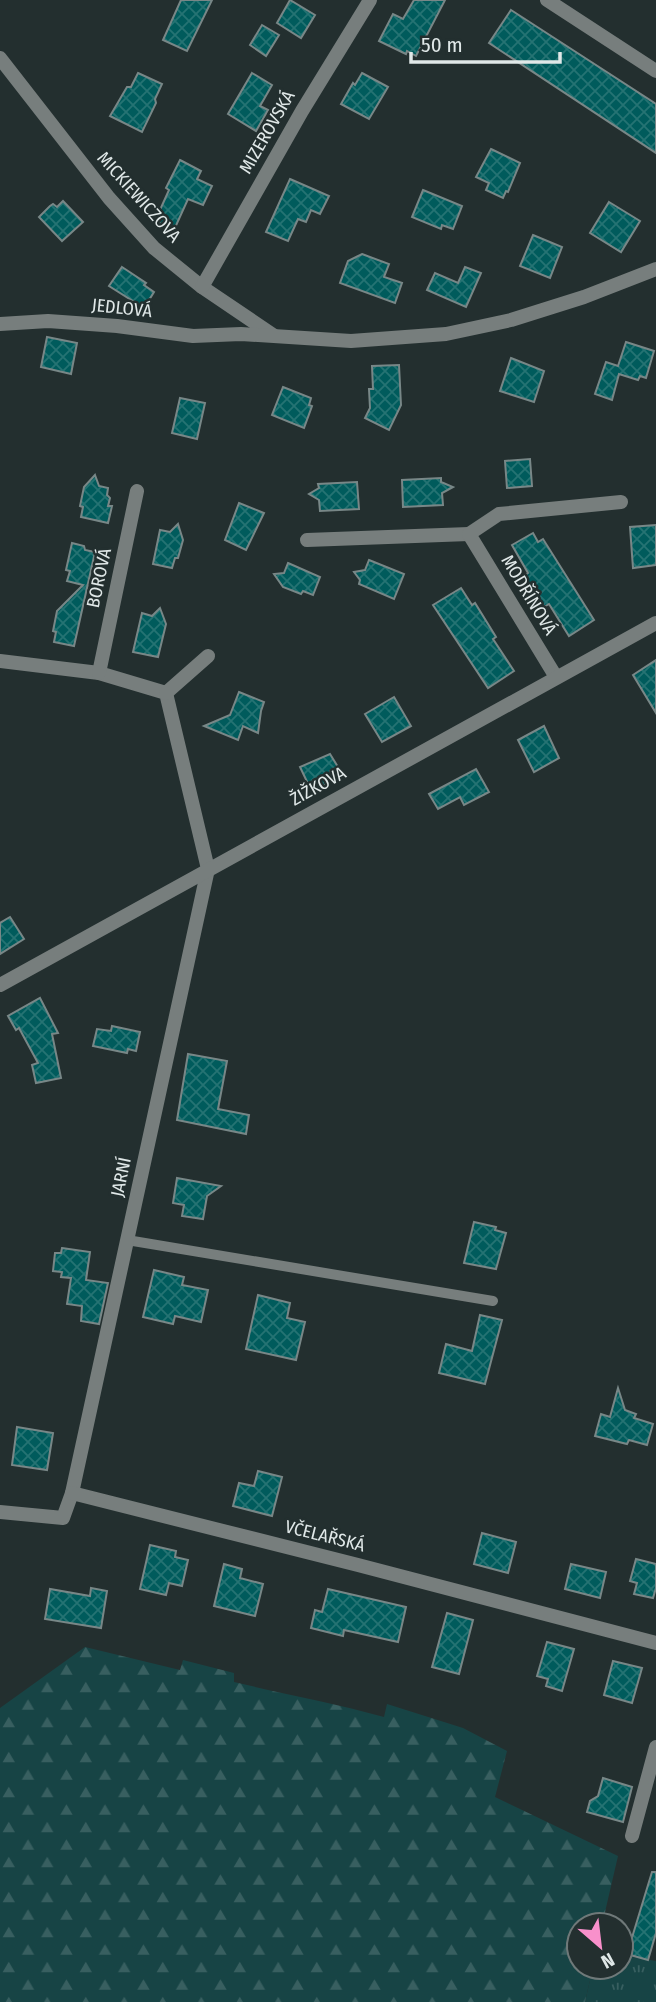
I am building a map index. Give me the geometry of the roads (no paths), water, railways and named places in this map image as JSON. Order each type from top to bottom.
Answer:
[{"type":"street","name":"MIZEROVSKÁ","points":[[202,287],[302,111],[370,0]]},
{"type":"street","points":[[547,0],[656,71]]},
{"type":"street","name":"MICKIEWICZOVA","points":[[0,58],[109,198],[154,248],[202,287],[274,336]]},
{"type":"street","points":[[274,336],[351,341],[446,334],[511,320],[584,297],[656,269]]},
{"type":"street","name":"JEDLOVÁ","points":[[0,324],[48,321],[117,326],[193,336],[274,336]]},
{"type":"street","name":"BOROVÁ","points":[[99,673],[137,491]]},
{"type":"street","points":[[307,540],[469,534],[499,514],[621,502]]},
{"type":"street","name":"MODŘÍNOVÁ","points":[[469,534],[556,677]]},
{"type":"street","name":"ŽIŽKOVA","points":[[0,985],[656,623]]},
{"type":"street","points":[[166,692],[208,656]]},
{"type":"street","points":[[0,662],[99,673],[166,692]]},
{"type":"street","points":[[166,692],[208,869]]},
{"type":"street","name":"JARNÍ","points":[[72,1493],[208,869]]},
{"type":"street","points":[[0,1512],[63,1518],[72,1493]]},
{"type":"street","name":"VČELAŘSKÁ","points":[[72,1493],[358,1564],[656,1643]]},
{"type":"street","points":[[632,1836],[656,1747]]},
{"type":"lane","points":[[127,1240],[493,1301]]}]
